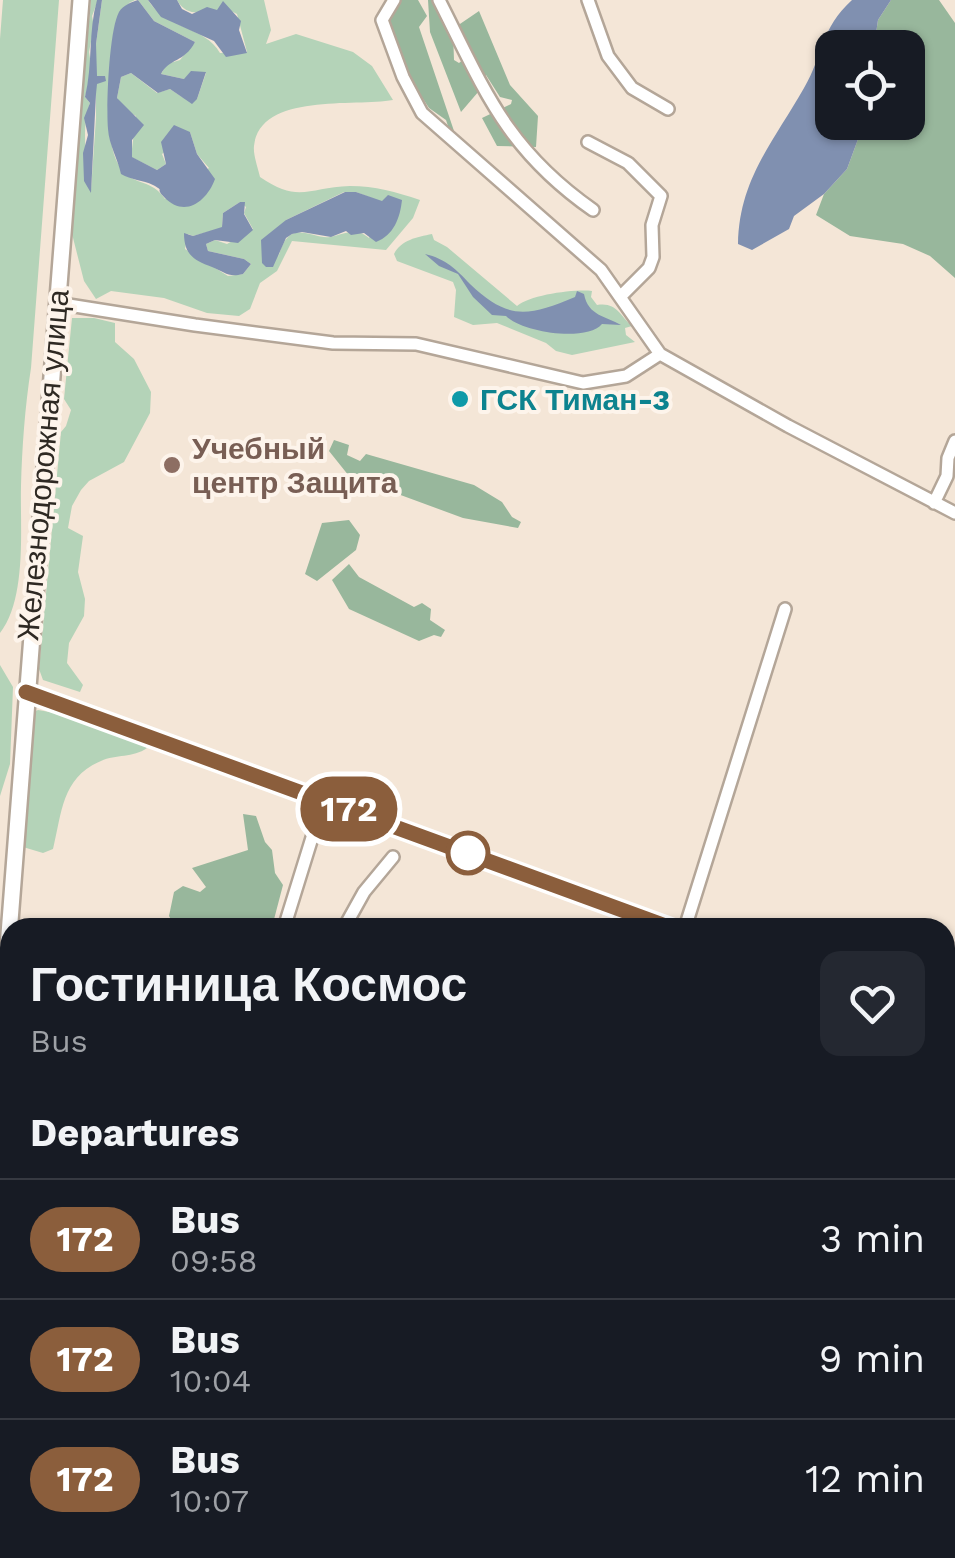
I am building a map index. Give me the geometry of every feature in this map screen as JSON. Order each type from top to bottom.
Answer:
[{"type":"main road","name":"Железнодорожная улица","points":[[10,918],[81,0]]},
{"type":"main road","points":[[26,692],[644,918]]},
{"type":"street","points":[[394,0],[382,20],[422,114],[601,270],[660,354],[955,514]]},
{"type":"street","points":[[439,0],[492,104],[524,152],[551,179],[593,210]]},
{"type":"street","points":[[588,0],[608,56],[632,88],[668,109]]},
{"type":"street","points":[[588,142],[628,163],[661,196],[652,225],[653,258],[649,268],[620,297]]},
{"type":"street","points":[[56,303],[196,326],[333,342],[416,344],[583,383],[626,376],[660,354]]},
{"type":"street","points":[[934,503],[947,476],[948,458],[955,441]]},
{"type":"street","points":[[688,918],[786,609]]},
{"type":"street","points":[[287,918],[324,800]]},
{"type":"street","points":[[350,918],[364,892],[393,857]]},
{"type":"green space","points":[[3,0],[59,0],[23,442],[20,562],[15,601],[0,633],[0,39]]},
{"type":"green space","points":[[91,0],[98,0],[92,16],[92,71],[85,97],[90,103],[85,134],[91,190],[96,44],[102,0],[135,0],[129,3],[112,89],[110,134],[114,154],[127,175],[155,188],[165,199],[209,168],[197,154],[190,132],[162,154],[166,164],[157,170],[131,157],[136,116],[125,110],[117,98],[121,77],[131,73],[157,93],[170,89],[182,97],[197,99],[206,73],[184,79],[161,74],[167,64],[180,60],[195,42],[154,21],[138,0],[148,0],[164,17],[205,37],[220,53],[247,52],[237,14],[190,11],[177,0],[264,0],[271,30],[266,44],[296,34],[353,52],[372,66],[393,100],[312,105],[273,117],[260,129],[254,146],[260,177],[295,192],[359,186],[420,200],[413,218],[386,250],[292,241],[277,271],[260,283],[250,309],[239,316],[207,313],[164,298],[111,291],[96,299],[84,281],[70,226]],"holes":[[[344,192],[356,192],[382,202],[369,238],[355,232],[325,237],[294,234],[285,241],[278,258],[286,220]],[[240,202],[246,207],[244,213],[253,229],[227,244],[215,240],[206,244],[208,251],[251,264],[243,274],[228,276],[185,249],[188,234],[222,228],[223,213]]]},
{"type":"green space","points":[[398,0],[418,0],[427,16],[419,27],[454,131],[429,108],[410,79],[388,15]]},
{"type":"green space","points":[[428,0],[436,0],[453,32],[454,60],[459,63],[464,59],[457,26],[479,11],[510,85],[538,116],[536,147],[497,146],[482,118],[512,100],[500,97],[486,75],[479,91],[461,112],[430,32]]},
{"type":"green space","points":[[891,0],[939,0],[955,23],[955,278],[930,256],[903,244],[850,236],[816,215],[824,194],[847,169],[858,140],[925,140],[925,30],[877,30],[878,20]]},
{"type":"green space","points":[[432,234],[434,240],[517,306],[553,294],[592,291],[597,305],[613,307],[632,326],[625,328],[626,335],[635,342],[572,355],[497,323],[473,325],[454,317],[453,282],[397,261],[394,254],[405,242]]},
{"type":"green space","points":[[72,318],[115,323],[115,342],[134,359],[151,392],[150,413],[124,462],[89,481],[72,506],[68,528],[83,536],[78,572],[85,599],[84,616],[69,643],[67,663],[83,685],[80,692],[43,680],[39,669],[61,432],[71,410],[64,399]]},
{"type":"green space","points":[[334,440],[349,445],[347,455],[360,461],[366,454],[474,485],[502,502],[512,517],[521,522],[518,528],[463,518],[349,476],[329,451]]},
{"type":"green space","points":[[349,520],[360,535],[356,550],[317,581],[305,574],[322,523]]},
{"type":"green space","points":[[349,564],[359,577],[414,607],[422,603],[431,609],[430,620],[445,630],[441,637],[434,635],[419,641],[349,609],[332,580]]},
{"type":"green space","points":[[0,665],[13,687],[10,764],[0,796]]},
{"type":"green space","points":[[38,710],[111,729],[147,748],[101,761],[78,776],[66,797],[53,849],[43,853],[23,847],[31,713]]},
{"type":"green space","points":[[243,814],[256,816],[272,850],[275,873],[283,885],[274,918],[170,918],[174,892],[183,886],[200,892],[206,887],[192,868],[248,850]]},
{"type":"water","points":[[97,0],[102,0],[96,44],[97,76],[105,76],[106,81],[97,84],[91,193],[84,181],[83,153],[88,135],[84,118],[90,103],[85,97]]},
{"type":"water","points":[[138,0],[154,21],[195,42],[161,74],[184,79],[191,71],[206,72],[192,104],[170,89],[158,93],[131,73],[121,77],[117,98],[144,125],[132,140],[132,157],[157,170],[166,164],[161,142],[174,125],[190,132],[197,154],[215,179],[201,200],[187,207],[172,203],[153,185],[121,174],[110,141],[107,104],[113,35],[121,10]]},
{"type":"water","points":[[148,0],[177,0],[182,9],[192,14],[207,7],[217,10],[223,1],[241,21],[239,30],[247,53],[226,57],[214,41],[161,17]]},
{"type":"water","points":[[852,0],[891,0],[878,20],[877,30],[830,30]]},
{"type":"water","points":[[815,64],[815,140],[858,140],[847,169],[824,194],[794,216],[789,229],[752,250],[738,244],[751,180]]},
{"type":"water","points":[[345,192],[382,201],[388,195],[402,200],[392,230],[376,242],[364,233],[351,235],[346,231],[331,237],[292,234],[286,238],[273,267],[262,263],[261,240],[286,220]]},
{"type":"water","points":[[245,202],[244,214],[253,230],[238,243],[215,240],[206,244],[208,251],[251,264],[243,274],[234,275],[195,259],[188,251],[184,233],[193,236],[222,227],[223,213]]},
{"type":"water","points":[[425,254],[450,265],[483,296],[507,309],[519,312],[544,308],[575,297],[577,291],[584,294],[594,311],[621,325],[602,324],[583,333],[555,333],[492,315],[473,297],[458,274],[439,266]]},
{"type":"bus line","name":"172","points":[[26,692],[643,918]]},
{"type":"place","name":"ГСК Тиман-3","points":[[460,399]]},
{"type":"place","name":"Учебный центр Защита","points":[[172,465]]}]
